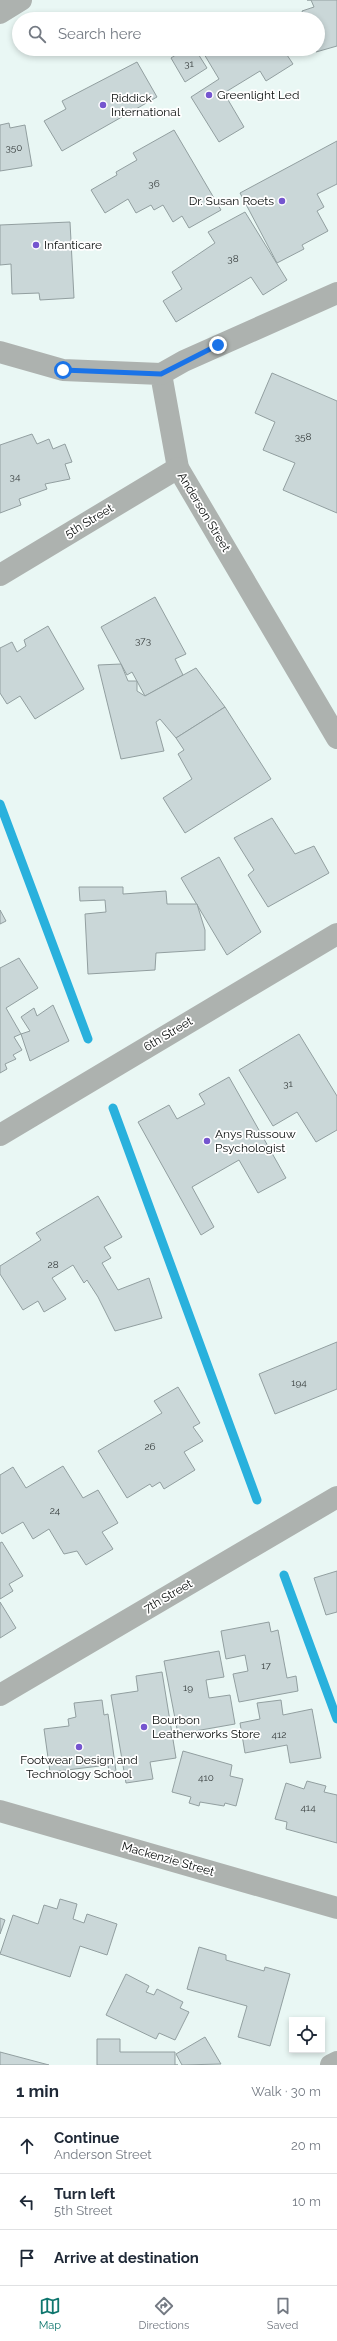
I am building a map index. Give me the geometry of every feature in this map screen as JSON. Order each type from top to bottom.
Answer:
[{"type":"street","points":[[0,13],[21,0]]},
{"type":"street","points":[[0,352],[63,370],[161,374],[184,361],[337,293]]},
{"type":"street","name":"Anderson Street","points":[[161,374],[178,468],[337,738]]},
{"type":"street","name":"5th Street","points":[[0,575],[178,468]]},
{"type":"street","name":"6th Street","points":[[0,1135],[337,934]]},
{"type":"street","name":"7th Street","points":[[0,1694],[337,1497]]},
{"type":"street","name":"Mackenzie Street","points":[[0,1811],[337,1908]]},
{"type":"street","points":[[331,2065],[337,2062]]},
{"type":"building","points":[[311,0],[337,0],[337,46],[325,49],[325,12],[302,12],[314,7]]},
{"type":"building","points":[[174,56],[199,56],[207,68],[185,82],[171,58]]},
{"type":"building","name":"Greenlight Led","points":[[205,56],[288,56],[293,64],[266,81],[260,71],[224,93],[244,127],[219,142],[191,97],[219,79]]},
{"type":"building","name":"Riddick International","points":[[137,62],[157,97],[62,151],[44,121],[66,109],[62,101]]},
{"type":"building","points":[[9,123],[10,128],[25,125],[32,166],[0,171],[0,125]]},
{"type":"building","points":[[174,130],[221,210],[189,228],[182,216],[173,222],[163,205],[154,210],[151,205],[136,213],[128,199],[105,213],[91,190],[117,175],[116,172],[137,160],[133,153]]},
{"type":"building","name":"Dr. Susan Roets","points":[[337,141],[337,184],[317,194],[324,207],[317,211],[328,231],[302,245],[304,249],[277,263],[240,193]]},
{"type":"building","points":[[245,212],[287,280],[263,295],[251,277],[176,322],[163,301],[182,289],[172,272],[215,243],[208,232]]},
{"type":"building","name":"Infanticare","points":[[70,222],[74,298],[40,300],[39,293],[12,294],[11,264],[0,265],[0,225]]},
{"type":"building","points":[[272,373],[337,401],[337,513],[283,490],[295,463],[263,450],[275,422],[255,413]]},
{"type":"building","points":[[32,434],[37,444],[49,439],[53,449],[65,444],[72,462],[65,464],[70,479],[45,484],[47,489],[19,499],[21,505],[0,513],[0,445]]},
{"type":"building","points":[[155,597],[186,654],[175,659],[183,675],[145,696],[132,672],[127,675],[101,627]]},
{"type":"building","points":[[48,626],[84,689],[35,719],[20,696],[7,704],[0,693],[0,648],[12,642],[17,652],[26,646],[24,640]]},
{"type":"building","points":[[121,664],[128,681],[137,681],[137,691],[145,696],[196,668],[225,707],[176,738],[160,719],[156,722],[164,751],[121,759],[98,665]]},
{"type":"building","points":[[225,707],[271,779],[185,833],[163,798],[192,779],[178,754],[184,750],[176,738]]},
{"type":"building","points":[[272,818],[295,854],[314,846],[329,873],[268,907],[248,875],[254,870],[234,838]]},
{"type":"building","points":[[219,857],[261,932],[227,955],[181,878]]},
{"type":"building","points":[[79,887],[123,887],[123,894],[166,891],[167,904],[197,904],[205,930],[205,950],[156,953],[155,970],[88,974],[85,914],[106,912],[105,900],[80,901]]},
{"type":"building","points":[[0,910],[6,921],[0,924]]},
{"type":"building","points":[[19,958],[38,988],[6,1008],[21,1034],[14,1037],[22,1050],[13,1055],[16,1059],[5,1064],[7,1069],[0,1073],[0,968]]},
{"type":"building","points":[[53,1005],[69,1041],[30,1061],[21,1034],[30,1031],[21,1017],[34,1008],[37,1016]]},
{"type":"building","points":[[299,1034],[337,1096],[337,1130],[316,1142],[297,1112],[273,1126],[239,1070]]},
{"type":"building","name":"Anys Russouw Psychologist","points":[[229,1077],[286,1178],[258,1193],[239,1160],[192,1187],[214,1227],[201,1235],[138,1122],[169,1105],[177,1119],[205,1104],[199,1094]]},
{"type":"building","points":[[98,1196],[122,1237],[104,1247],[111,1258],[102,1263],[118,1290],[149,1278],[162,1318],[115,1331],[98,1297],[87,1280],[84,1283],[73,1265],[52,1278],[66,1299],[44,1312],[38,1301],[23,1310],[0,1274],[0,1266],[41,1240],[36,1233]]},
{"type":"building","points":[[337,1342],[337,1389],[275,1414],[259,1374]]},
{"type":"building","points":[[178,1387],[200,1423],[193,1427],[203,1441],[184,1452],[195,1470],[164,1489],[160,1482],[152,1487],[150,1484],[127,1498],[98,1451],[162,1413],[154,1401]]},
{"type":"building","points":[[63,1466],[83,1498],[98,1490],[118,1523],[102,1532],[113,1549],[86,1565],[77,1551],[64,1554],[49,1529],[33,1539],[23,1522],[2,1534],[0,1531],[0,1475],[13,1467],[26,1488]]},
{"type":"building","points":[[2,1542],[23,1576],[9,1584],[13,1591],[0,1599],[0,1543]]},
{"type":"building","points":[[337,1571],[337,1612],[326,1615],[314,1578]]},
{"type":"building","points":[[0,1602],[16,1628],[0,1638]]},
{"type":"building","points":[[269,1622],[271,1632],[278,1630],[287,1678],[296,1676],[298,1691],[239,1702],[233,1674],[248,1671],[245,1655],[226,1659],[221,1631]]},
{"type":"building","points":[[219,1651],[224,1677],[206,1680],[209,1698],[230,1695],[235,1724],[178,1734],[164,1661]]},
{"type":"building","name":"Bourbon Leatherworks Store","points":[[162,1672],[176,1758],[150,1762],[153,1779],[126,1783],[111,1695],[138,1691],[136,1676]]},
{"type":"building","name":"Footwear Design and Technology School","points":[[102,1700],[104,1715],[108,1714],[116,1771],[109,1772],[108,1765],[50,1772],[44,1729],[69,1726],[68,1719],[76,1717],[74,1703]]},
{"type":"building","points":[[281,1700],[283,1715],[312,1709],[321,1758],[290,1763],[287,1745],[245,1753],[240,1723],[260,1719],[257,1703]]},
{"type":"building","points":[[183,1751],[232,1765],[230,1776],[243,1779],[236,1806],[225,1803],[224,1806],[200,1802],[199,1806],[189,1803],[191,1797],[172,1792]]},
{"type":"building","points":[[307,1781],[326,1786],[324,1792],[337,1795],[337,1843],[286,1829],[287,1822],[275,1819],[286,1783],[304,1789]]},
{"type":"building","points":[[60,1899],[77,1904],[73,1919],[84,1923],[87,1914],[117,1924],[107,1955],[80,1946],[70,1977],[0,1954],[13,1915],[38,1924],[44,1905],[57,1909]]},
{"type":"building","points":[[0,1918],[5,1920],[0,1934]]},
{"type":"building","points":[[199,1947],[226,1955],[226,1960],[264,1971],[265,1967],[290,1974],[270,2046],[238,2037],[247,2006],[187,1989]]},
{"type":"building","points":[[126,1974],[149,1986],[146,1992],[154,1995],[157,1989],[183,2002],[180,2008],[189,2012],[175,2040],[159,2033],[156,2039],[106,2015]]},
{"type":"building","points":[[205,2037],[221,2064],[182,2065],[176,2054]]},
{"type":"building","points":[[97,2039],[120,2039],[120,2052],[175,2052],[175,2065],[97,2065]]},
{"type":"building","points":[[0,2052],[49,2065],[0,2065]]},
{"type":"waterway","points":[[0,804],[88,1039]]},
{"type":"waterway","points":[[113,1108],[257,1500]]},
{"type":"waterway","points":[[284,1575],[337,1719]]},
{"type":"place","name":"Greenlight Led","points":[[209,95]]},
{"type":"place","name":"Riddick International","points":[[103,105]]},
{"type":"place","name":"Dr. Susan Roets","points":[[282,201]]},
{"type":"place","name":"Infanticare","points":[[36,245]]},
{"type":"place","name":"Anys Russouw Psychologist","points":[[207,1141]]},
{"type":"place","name":"Bourbon Leatherworks Store","points":[[144,1727]]},
{"type":"place","name":"Footwear Design and Technology School","points":[[79,1747]]},
{"type":"route","points":[[63,370],[161,374],[218,345]]}]
